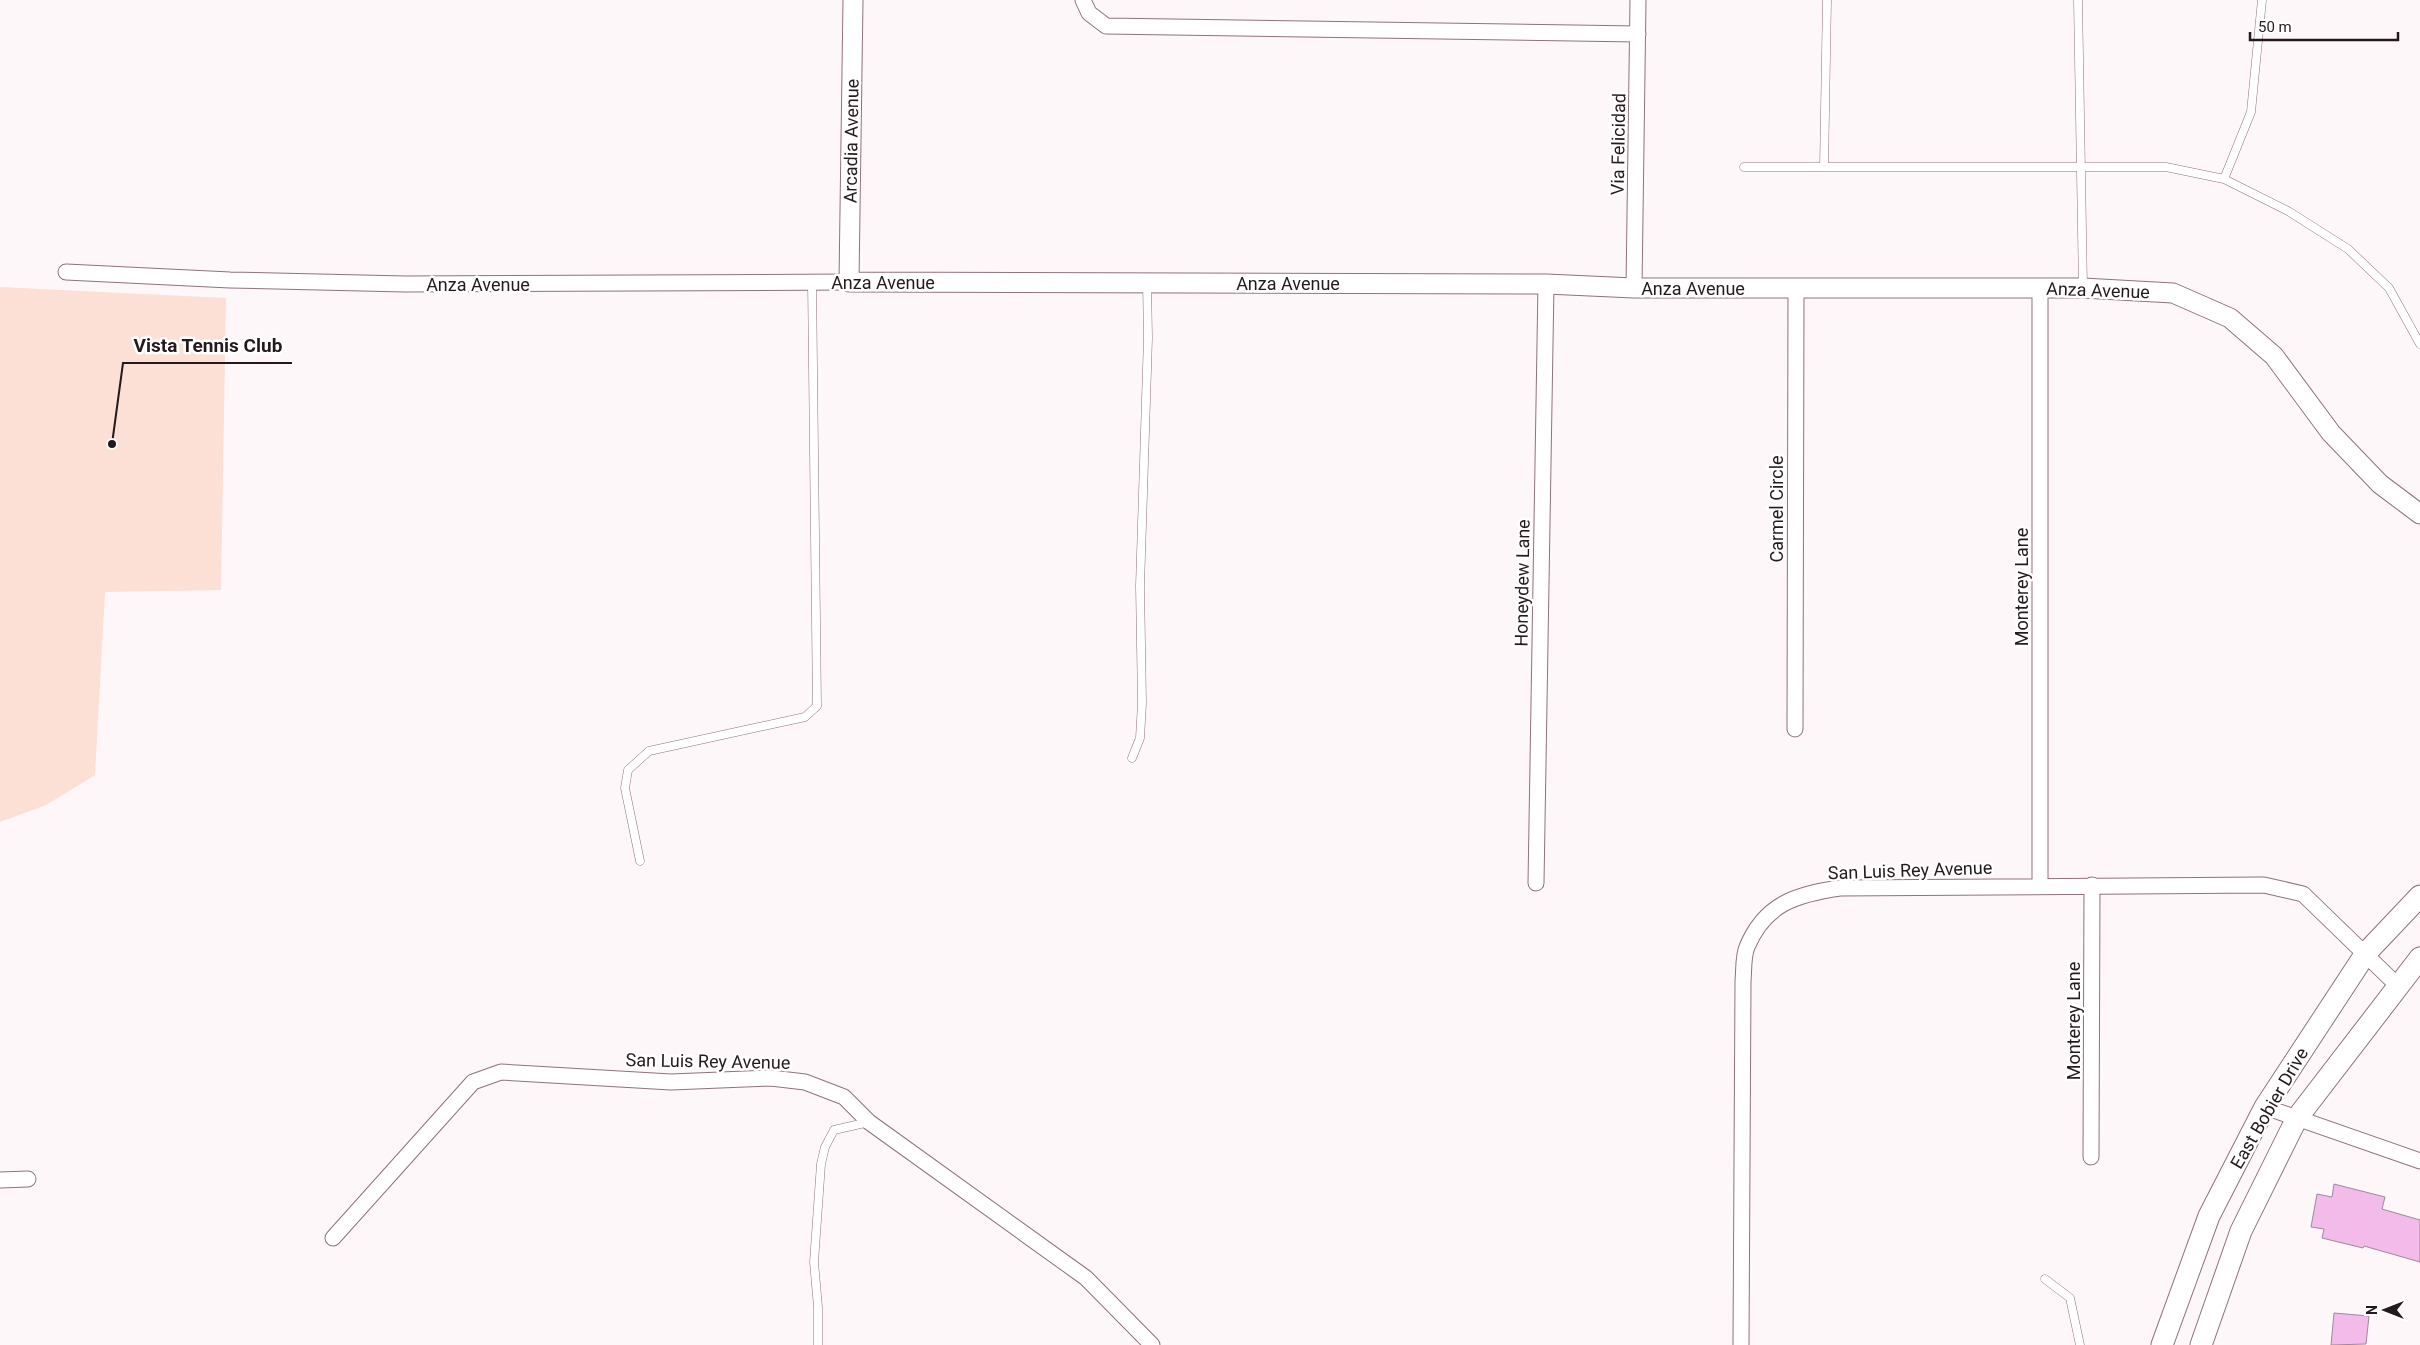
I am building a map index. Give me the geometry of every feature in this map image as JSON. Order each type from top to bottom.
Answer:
[{"type":"main road","name":"East Bobier Drive","points":[[2162,1345],[2209,1216],[2265,1107],[2366,953],[2420,896]]},
{"type":"main road","name":"East Bobier Drive","points":[[2201,1345],[2241,1231],[2298,1118],[2420,958]]},
{"type":"street","name":"Arcadia Avenue","points":[[848,282],[853,0]]},
{"type":"street","points":[[1083,0],[1089,14],[1106,26],[1638,34]]},
{"type":"street","name":"Via Felicidad","points":[[1634,288],[1638,0]]},
{"type":"street","name":"Anza Avenue","points":[[66,272],[240,281],[396,284],[848,282],[1546,284],[1634,288],[2083,288],[2173,292],[2230,318],[2274,356],[2331,434],[2380,484],[2417,510]]},
{"type":"street","name":"Honeydew Lane","points":[[1536,883],[1546,284]]},
{"type":"street","name":"Carmel Circle","points":[[1795,729],[1796,288]]},
{"type":"street","name":"Monterey Lane","points":[[2040,288],[2040,886]]},
{"type":"street","name":"San Luis Rey Avenue","points":[[1741,1345],[1743,981],[1746,948],[1762,920],[1788,900],[1840,888],[2264,884],[2303,894],[2398,986]]},
{"type":"street","name":"Monterey Lane","points":[[2090,1157],[2092,885]]},
{"type":"street","name":"San Luis Rey Avenue","points":[[333,1238],[473,1082],[502,1072],[671,1082],[771,1078],[805,1082],[844,1097],[868,1122],[1086,1278],[1152,1345]]},
{"type":"street","points":[[2265,1107],[2420,1161]]},
{"type":"street","points":[[0,1180],[28,1179]]},
{"type":"lane","points":[[1824,167],[1827,0]]},
{"type":"lane","points":[[2078,0],[2083,288]]},
{"type":"lane","points":[[2224,179],[2251,112],[2262,0]]},
{"type":"lane","points":[[1744,167],[2166,167],[2224,179],[2288,211],[2348,248],[2389,288],[2420,344]]},
{"type":"lane","points":[[640,861],[625,788],[628,770],[650,751],[805,717],[818,706],[812,282]]},
{"type":"lane","points":[[1132,758],[1140,738],[1142,703],[1140,586],[1148,338],[1147,283]]},
{"type":"lane","points":[[818,1345],[818,1307],[814,1262],[821,1164],[825,1147],[834,1130],[868,1122]]},
{"type":"lane","points":[[2045,1279],[2070,1298],[2080,1345]]},
{"type":"shaded area","points":[[0,287],[226,298],[221,590],[105,592],[95,775],[46,805],[0,822]]},
{"type":"building","points":[[2334,1184],[2385,1197],[2382,1209],[2420,1220],[2420,1262],[2364,1246],[2363,1248],[2322,1238],[2324,1229],[2311,1227],[2317,1194],[2332,1197]]},
{"type":"building","points":[[2334,1313],[2369,1316],[2366,1344],[2331,1345]]},
{"type":"place","name":"Vista Tennis Club","points":[[112,444]]}]
